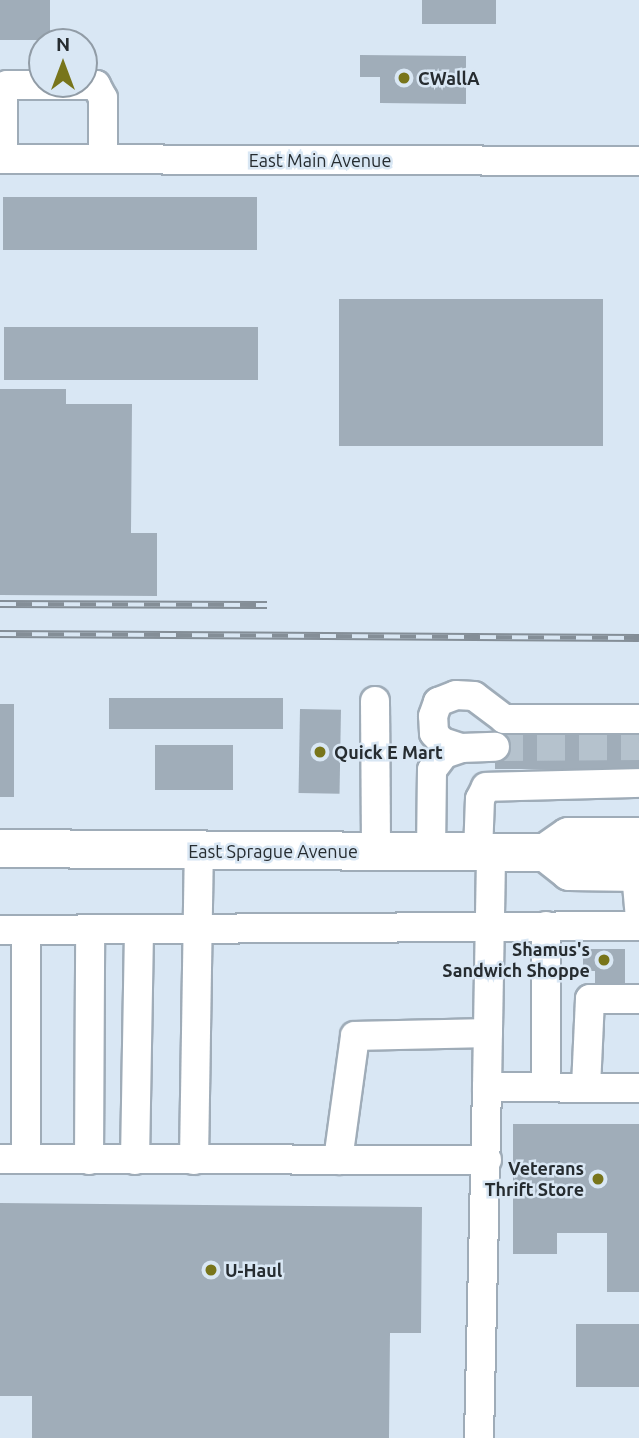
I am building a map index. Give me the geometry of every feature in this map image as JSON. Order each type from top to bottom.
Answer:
[{"type":"main road","name":"East Sprague Avenue","points":[[0,848],[545,852],[568,836],[639,836]]},
{"type":"main road","points":[[545,852],[569,871],[637,873]]},
{"type":"street","points":[[2,159],[3,93],[7,85],[96,85],[103,98],[103,159]]},
{"type":"street","name":"East Main Avenue","points":[[2,159],[639,161]]},
{"type":"street","points":[[461,748],[442,742],[434,733],[432,716],[438,702],[456,695],[474,696],[505,719],[639,719]]},
{"type":"street","points":[[375,701],[376,852]]},
{"type":"street","points":[[431,852],[432,770],[444,754],[461,748],[495,747]]},
{"type":"street","points":[[479,1438],[490,926],[480,799],[486,787],[639,783]]},
{"type":"street","points":[[194,1160],[195,932],[199,850]]},
{"type":"street","points":[[637,873],[639,911]]},
{"type":"street","points":[[546,926],[546,1087]]},
{"type":"street","points":[[487,1160],[13,1159],[13,930],[195,932],[639,926]]},
{"type":"street","points":[[89,1160],[90,931]]},
{"type":"street","points":[[135,1160],[139,931]]},
{"type":"street","points":[[586,1087],[590,999],[639,999]]},
{"type":"street","points":[[338,1160],[355,1036],[488,1033]]},
{"type":"street","points":[[487,1087],[639,1088]]},
{"type":"building","points":[[0,0],[50,0],[50,28],[28,28],[28,40],[0,40]]},
{"type":"building","points":[[422,0],[496,0],[496,24],[422,24]]},
{"type":"building","points":[[360,55],[466,56],[466,104],[380,103],[380,77],[360,77]]},
{"type":"building","points":[[3,197],[257,197],[257,250],[3,250]]},
{"type":"building","points":[[339,299],[603,299],[603,446],[339,446]]},
{"type":"building","points":[[4,327],[258,327],[258,380],[4,380]]},
{"type":"building","points":[[0,389],[66,389],[66,404],[132,404],[131,533],[157,533],[157,596],[0,595]]},
{"type":"building","points":[[109,698],[283,698],[283,729],[109,729]]},
{"type":"building","points":[[0,704],[14,704],[14,797],[0,797]]},
{"type":"building","name":"Quick E Mart","points":[[300,709],[341,710],[340,794],[299,793]]},
{"type":"building","points":[[495,731],[639,731],[639,769],[495,769]]},
{"type":"building","points":[[155,745],[233,745],[233,790],[155,790]]},
{"type":"building","name":"Shamus's Sandwich Shoppe","points":[[583,949],[625,949],[625,989],[595,989],[595,971],[583,971]]},
{"type":"building","name":"Veterans Thrift Store","points":[[513,1124],[639,1124],[639,1292],[607,1292],[607,1233],[557,1233],[557,1254],[513,1254]]},
{"type":"building","name":"U-Haul","points":[[0,1203],[422,1207],[421,1333],[390,1333],[389,1438],[32,1438],[32,1396],[0,1396]]},
{"type":"building","points":[[576,1324],[639,1324],[639,1387],[576,1387]]},
{"type":"tunnel","points":[[495,747],[639,746]]},
{"type":"railway","points":[[0,604],[267,605]]},
{"type":"railway","points":[[0,634],[639,638]]},
{"type":"place","name":"CWallA","points":[[404,78]]},
{"type":"place","name":"Quick E Mart","points":[[320,752]]},
{"type":"place","name":"Shamus's Sandwich Shoppe","points":[[604,960]]},
{"type":"place","name":"Veterans Thrift Store","points":[[598,1179]]},
{"type":"place","name":"U-Haul","points":[[211,1270]]}]
